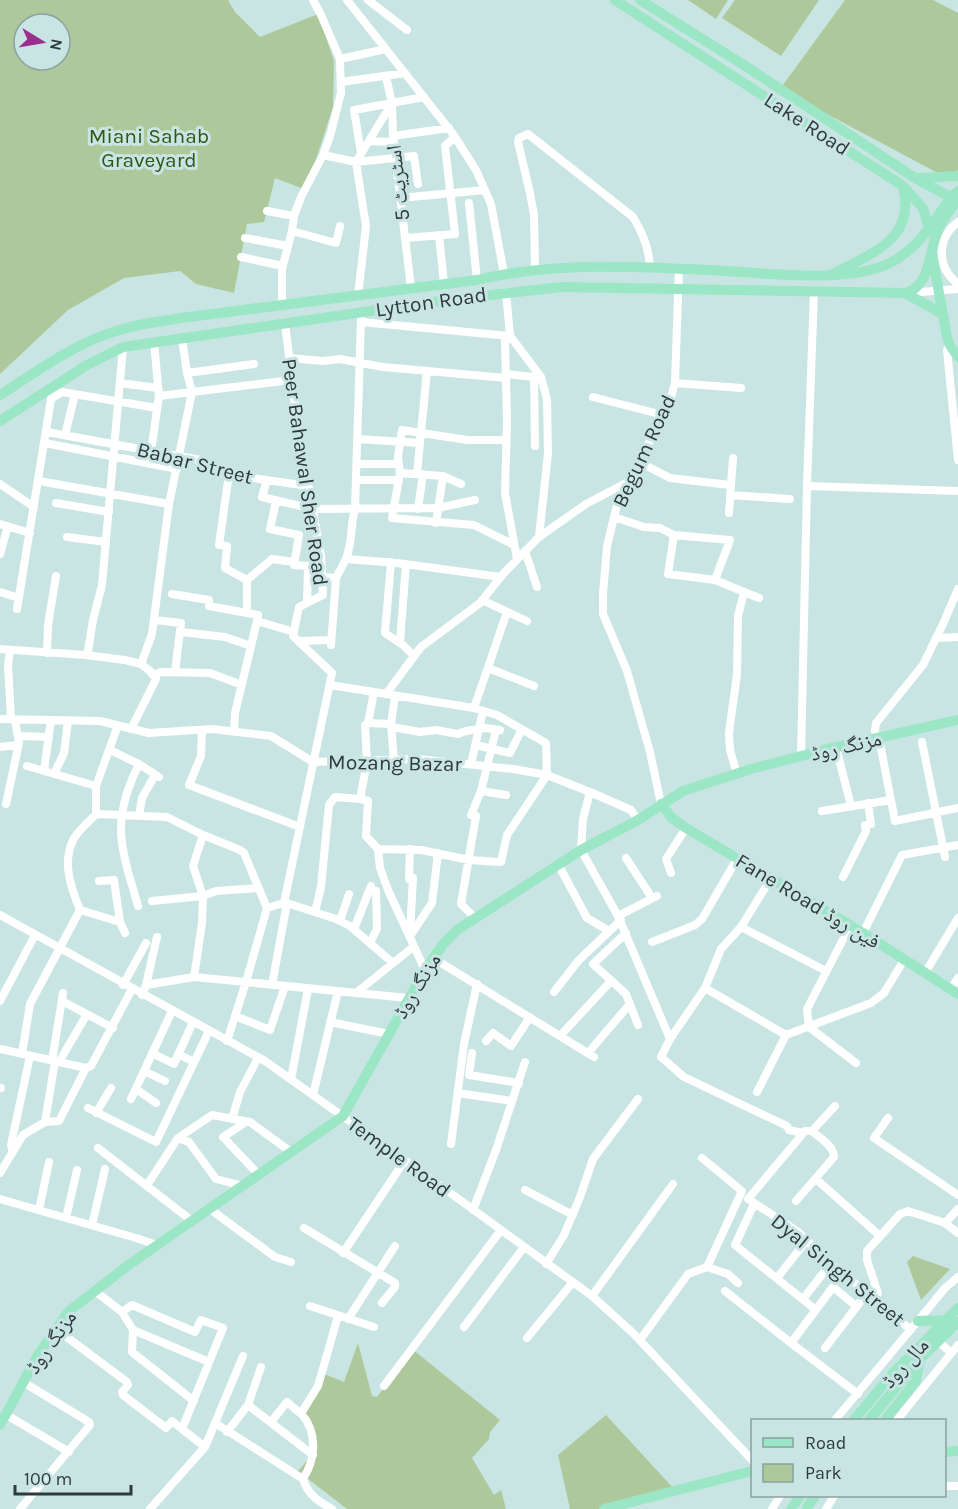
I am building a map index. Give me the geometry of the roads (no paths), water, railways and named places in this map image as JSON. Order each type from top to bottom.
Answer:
[{"type":"main road","name":"Lake Road","points":[[615,0],[903,186],[923,208],[930,227],[948,341]]},
{"type":"main road","points":[[640,0],[747,67],[915,178],[957,198],[941,224],[922,283],[913,291],[905,293]]},
{"type":"main road","points":[[915,178],[958,176]]},
{"type":"main road","points":[[832,275],[870,253],[897,233],[905,219],[907,208],[903,186]]},
{"type":"main road","name":"Lytton Road","points":[[0,395],[81,344],[113,332],[136,325],[282,304],[358,296],[567,267],[679,268],[815,275],[860,273],[891,262],[912,247],[957,198]]},
{"type":"main road","name":"Lytton Road","points":[[0,421],[53,392],[102,356],[123,348],[285,323],[360,317],[506,292],[562,287],[905,293]]},
{"type":"main road","points":[[905,293],[943,314]]},
{"type":"main road","points":[[136,325],[138,345]]},
{"type":"main road","points":[[948,341],[958,357]]},
{"type":"main road","name":"مزنگ روڈ","points":[[0,1425],[23,1382],[69,1311],[157,1245],[343,1116],[408,998],[433,958],[444,943],[475,918],[558,864],[638,820],[683,791],[836,747],[958,720]]},
{"type":"main road","name":"Fane Road فین روڈ","points":[[661,804],[672,818],[686,828],[863,933],[955,992]]},
{"type":"main road","name":"مال روڈ","points":[[855,1419],[894,1372],[958,1308]]},
{"type":"main road","points":[[915,1326],[945,1320]]},
{"type":"main road","name":"مال روڈ","points":[[870,1419],[920,1359],[958,1322]]},
{"type":"main road","points":[[886,1419],[916,1381],[920,1359]]},
{"type":"main road","points":[[604,1509],[751,1472]]},
{"type":"street","points":[[282,304],[283,266],[294,216],[323,154],[338,108],[342,82],[340,59],[312,0]]},
{"type":"street","points":[[347,0],[449,128],[476,170],[491,204],[504,274]]},
{"type":"street","points":[[368,0],[407,30]]},
{"type":"street","points":[[340,59],[386,50]]},
{"type":"street","points":[[342,82],[405,74]]},
{"type":"street","name":"اسٹریٹ 5","points":[[386,77],[392,103],[393,139],[411,288]]},
{"type":"street","points":[[361,153],[354,110],[424,97]]},
{"type":"street","points":[[358,296],[366,226],[356,162],[392,103]]},
{"type":"street","points":[[369,141],[393,139],[449,128]]},
{"type":"street","points":[[535,270],[534,215],[518,142],[519,138],[528,134],[633,217],[643,234],[650,268]]},
{"type":"street","points":[[405,238],[455,234],[445,146],[455,137]]},
{"type":"street","points":[[323,154],[356,162],[414,156],[418,184]]},
{"type":"street","points":[[400,198],[485,190]]},
{"type":"street","points":[[469,203],[477,280]]},
{"type":"street","points":[[267,211],[294,216]]},
{"type":"street","points":[[958,222],[945,237],[941,253],[945,268],[958,284]]},
{"type":"street","points":[[292,231],[336,243],[340,226]]},
{"type":"street","points":[[440,236],[444,284]]},
{"type":"street","points":[[245,238],[288,246]]},
{"type":"street","points":[[241,257],[283,266]]},
{"type":"street","name":"Begum Road","points":[[661,804],[650,752],[627,671],[603,614],[607,546],[619,497],[663,415],[675,383],[679,268]]},
{"type":"street","points":[[905,293],[958,290]]},
{"type":"street","points":[[801,757],[814,291]]},
{"type":"street","points":[[506,292],[510,336],[541,377],[547,399],[548,453],[539,537]]},
{"type":"street","points":[[298,641],[331,642],[336,578],[352,542],[351,522],[355,509],[357,464],[360,317],[510,336]]},
{"type":"street","name":"Peer Bahawal Sher Road","points":[[285,323],[308,486],[321,556],[323,595],[303,605]]},
{"type":"street","points":[[510,336],[505,341],[505,493],[517,559]]},
{"type":"street","points":[[141,664],[152,634],[169,504],[192,392],[182,338]]},
{"type":"street","points":[[948,341],[949,385],[958,460]]},
{"type":"street","points":[[151,451],[158,392],[154,342]]},
{"type":"street","points":[[86,655],[102,585],[123,348]]},
{"type":"street","points":[[289,358],[323,361],[340,359],[383,368],[534,377],[535,446]]},
{"type":"street","points":[[187,373],[254,364]]},
{"type":"street","points":[[418,509],[420,443],[427,371]]},
{"type":"street","points":[[120,383],[158,392],[192,392],[292,380]]},
{"type":"street","points":[[675,383],[741,388]]},
{"type":"street","points":[[17,609],[53,392],[157,408]]},
{"type":"street","points":[[65,435],[75,394]]},
{"type":"street","points":[[593,397],[663,415]]},
{"type":"street","points":[[506,440],[466,440],[402,430],[392,518],[474,525],[514,545]]},
{"type":"street","name":"Babar Street","points":[[47,432],[206,461],[218,473],[308,486]]},
{"type":"street","points":[[357,439],[420,443]]},
{"type":"street","points":[[45,443],[177,469]]},
{"type":"street","points":[[729,513],[733,458]]},
{"type":"street","points":[[639,462],[670,478],[730,485]]},
{"type":"street","points":[[357,464],[399,472],[443,476],[461,484]]},
{"type":"street","points":[[356,480],[399,472]]},
{"type":"street","points":[[229,474],[219,545],[227,546],[225,568],[248,580]]},
{"type":"street","points":[[436,523],[443,476]]},
{"type":"street","points":[[267,480],[262,497],[313,509],[438,508],[475,500]]},
{"type":"street","points":[[39,481],[169,504]]},
{"type":"street","points":[[394,761],[390,695],[421,647],[482,600],[539,537],[586,504],[627,483]]},
{"type":"street","points":[[0,484],[34,507]]},
{"type":"street","points":[[807,486],[958,491]]},
{"type":"street","points":[[730,495],[790,499]]},
{"type":"street","points":[[267,908],[284,903],[332,673],[293,636],[303,605],[308,566],[294,565],[299,535],[270,529],[276,501]]},
{"type":"street","points":[[56,503],[109,512]]},
{"type":"street","points":[[614,517],[644,527],[660,528],[674,535],[730,540],[715,580]]},
{"type":"street","points":[[0,554],[4,525],[30,533]]},
{"type":"street","points":[[674,535],[668,574],[715,580],[759,597]]},
{"type":"street","points":[[66,537],[106,542]]},
{"type":"street","points":[[525,551],[537,587]]},
{"type":"street","points":[[247,613],[248,580],[272,559],[295,562]]},
{"type":"street","points":[[346,559],[391,562],[501,577]]},
{"type":"street","points":[[391,562],[385,633],[400,642],[414,656]]},
{"type":"street","points":[[400,642],[406,564]]},
{"type":"street","points":[[47,652],[48,625],[56,576]]},
{"type":"street","points":[[322,577],[336,578]]},
{"type":"street","points":[[958,588],[923,665],[876,723],[875,730],[895,820],[958,808]]},
{"type":"street","points":[[0,591],[19,598]]},
{"type":"street","points":[[737,774],[730,750],[729,733],[738,674],[738,616],[744,592]]},
{"type":"street","points":[[172,594],[209,600],[209,606],[258,615],[234,731]]},
{"type":"street","points":[[482,600],[527,621]]},
{"type":"street","points":[[471,764],[479,730],[479,710],[488,668],[507,612]]},
{"type":"street","points":[[154,620],[182,623],[175,672]]},
{"type":"street","points":[[257,621],[294,632]]},
{"type":"street","points":[[181,632],[225,637],[251,646]]},
{"type":"street","points":[[936,638],[958,637]]},
{"type":"street","points":[[6,804],[18,740],[13,719],[5,650],[86,655],[141,664],[156,679],[131,729]]},
{"type":"street","points":[[488,668],[534,686]]},
{"type":"street","points":[[153,675],[161,672],[210,673],[242,685]]},
{"type":"street","points":[[330,685],[498,715],[546,743],[547,775],[507,834],[501,862],[469,860],[410,849],[378,849]]},
{"type":"street","points":[[360,799],[367,762],[365,725],[368,723],[374,692]]},
{"type":"street","name":"Mozang Bazar","points":[[0,719],[100,721],[148,733],[234,731],[271,736],[313,762],[418,759],[547,775],[631,810],[638,820]]},
{"type":"street","points":[[44,771],[51,720]]},
{"type":"street","points":[[54,774],[64,753],[68,721]]},
{"type":"street","points":[[368,723],[420,732],[436,730],[458,734],[466,730],[486,728],[498,730],[481,791],[471,816],[476,816],[461,904],[475,918]]},
{"type":"street","points":[[12,1152],[11,1146],[26,1055],[30,1004],[61,950],[80,910],[69,875],[68,858],[74,838],[96,814],[96,786],[118,725]]},
{"type":"street","points":[[476,745],[510,753],[522,729]]},
{"type":"street","points":[[202,730],[201,756],[189,784],[300,827]]},
{"type":"street","points":[[0,747],[18,740],[49,737]]},
{"type":"street","points":[[922,742],[945,852]]},
{"type":"street","points":[[836,747],[851,806]]},
{"type":"street","points":[[110,750],[157,776],[142,798],[139,816]]},
{"type":"street","points":[[138,906],[121,848],[121,815],[127,787],[139,764]]},
{"type":"street","points":[[27,765],[96,786]]},
{"type":"street","points":[[481,791],[507,795]]},
{"type":"street","points":[[590,792],[583,819],[581,850],[620,918],[670,1039]]},
{"type":"street","points":[[315,912],[321,887],[328,805],[335,797],[368,801],[366,836],[378,849],[380,868],[388,890],[425,970]]},
{"type":"street","points":[[822,811],[891,800]]},
{"type":"street","points":[[843,877],[866,831],[865,825],[871,824],[868,803]]},
{"type":"street","points":[[96,814],[168,817],[244,853],[267,908],[227,1041]]},
{"type":"street","points":[[671,873],[666,859],[686,828]]},
{"type":"street","points":[[194,977],[202,923],[203,897],[193,866],[202,835]]},
{"type":"street","points":[[863,933],[903,855],[945,852],[958,845]]},
{"type":"street","points":[[410,849],[409,879],[413,878],[410,937]]},
{"type":"street","points":[[410,937],[432,903],[438,853]]},
{"type":"street","points":[[555,992],[579,960],[620,918],[655,897],[626,858]]},
{"type":"street","points":[[652,942],[695,925],[702,919],[737,859]]},
{"type":"street","points":[[558,864],[587,918],[609,931]]},
{"type":"street","points":[[770,879],[741,927],[721,950],[705,988],[670,1039],[661,1057],[684,1077],[787,1126],[789,1130],[806,1131],[834,1152],[834,1157],[796,1201]]},
{"type":"street","points":[[99,881],[114,880],[120,922],[124,933]]},
{"type":"street","points":[[152,901],[203,897],[216,891],[258,888]]},
{"type":"street","points":[[354,929],[374,889],[377,929],[370,943]]},
{"type":"street","points":[[340,921],[349,894]]},
{"type":"street","points":[[272,985],[287,903],[340,921],[354,929],[393,963]]},
{"type":"street","points":[[80,910],[120,922]]},
{"type":"street","name":"Temple Road","points":[[0,915],[258,1058],[405,1160],[592,1296],[640,1340],[751,1458]]},
{"type":"street","points":[[925,973],[958,918]]},
{"type":"street","points":[[850,926],[807,1009],[809,1027],[856,1063]]},
{"type":"street","points":[[741,927],[826,971]]},
{"type":"street","points":[[626,933],[593,964],[626,994],[638,1025]]},
{"type":"street","points":[[0,1001],[35,935]]},
{"type":"street","points":[[142,995],[157,937]]},
{"type":"street","points":[[123,985],[146,943]]},
{"type":"street","points":[[356,993],[413,947]]},
{"type":"street","points":[[433,958],[591,1055],[629,1005]]},
{"type":"street","points":[[757,1092],[786,1035],[856,1010],[878,998],[884,993],[904,960]]},
{"type":"street","points":[[146,985],[194,977],[408,998]]},
{"type":"street","points":[[955,992],[958,978]]},
{"type":"street","points":[[560,1036],[611,981]]},
{"type":"street","points":[[452,1144],[464,1044],[477,984]]},
{"type":"street","points":[[235,1016],[270,1030],[285,986]]},
{"type":"street","points":[[291,1079],[308,988]]},
{"type":"street","points":[[705,988],[786,1035]]},
{"type":"street","points":[[0,1049],[86,1068],[91,1066],[132,989]]},
{"type":"street","points":[[313,1095],[338,992]]},
{"type":"street","points":[[45,1122],[62,997],[112,1028]]},
{"type":"street","points":[[131,1100],[172,1011]]},
{"type":"street","points":[[55,1061],[87,1014]]},
{"type":"street","points":[[486,1041],[493,1033],[511,1046],[530,1017]]},
{"type":"street","points":[[152,1053],[174,1064],[193,1022]]},
{"type":"street","points":[[330,1022],[388,1034]]},
{"type":"street","points":[[111,1088],[92,1110],[156,1142],[209,1031]]},
{"type":"street","points":[[472,1053],[469,1075],[519,1083]]},
{"type":"street","points":[[178,1054],[194,1062]]},
{"type":"street","points":[[232,1119],[240,1092],[258,1058]]},
{"type":"street","points":[[473,1210],[525,1062]]},
{"type":"street","points":[[0,1173],[23,1135],[45,1122],[59,1121],[86,1068]]},
{"type":"street","points":[[144,1071],[165,1081]]},
{"type":"street","points":[[136,1089],[156,1103]]},
{"type":"street","points":[[458,1093],[512,1101]]},
{"type":"street","points":[[546,1264],[573,1215],[593,1159],[638,1099]]},
{"type":"street","points":[[806,1131],[835,1106]]},
{"type":"street","points":[[147,1185],[178,1138],[212,1115],[246,1122],[291,1152]]},
{"type":"street","points":[[888,1118],[874,1138],[958,1195]]},
{"type":"street","points":[[246,1122],[223,1137],[259,1174]]},
{"type":"street","name":"Dyal Singh Street","points":[[806,1131],[748,1199],[797,1231],[870,1296],[915,1326]]},
{"type":"street","points":[[178,1138],[189,1142],[216,1179],[243,1186]]},
{"type":"street","points":[[98,1148],[192,1221]]},
{"type":"street","points":[[702,1158],[742,1191],[707,1267]]},
{"type":"street","points":[[343,1253],[405,1160]]},
{"type":"street","points":[[39,1210],[49,1162]]},
{"type":"street","points":[[92,1225],[105,1169]]},
{"type":"street","points":[[66,1218],[77,1170]]},
{"type":"street","points":[[816,1179],[880,1236]]},
{"type":"street","points":[[592,1296],[673,1184]]},
{"type":"street","points":[[525,1190],[573,1215]]},
{"type":"street","points":[[0,1199],[157,1245]]},
{"type":"street","points":[[754,1204],[735,1245],[816,1310]]},
{"type":"street","points":[[210,1209],[274,1257],[291,1262]]},
{"type":"street","points":[[945,1223],[958,1209]]},
{"type":"street","points":[[825,1348],[856,1306],[878,1293],[867,1260],[867,1251],[900,1214],[908,1211],[945,1223],[958,1233]]},
{"type":"street","points":[[304,1228],[396,1285],[382,1304]]},
{"type":"street","points":[[384,1386],[501,1230]]},
{"type":"street","points":[[777,1278],[807,1240]]},
{"type":"street","points":[[348,1319],[395,1246]]},
{"type":"street","points":[[464,1327],[524,1247]]},
{"type":"street","points":[[803,1299],[831,1263]]},
{"type":"street","points":[[640,1340],[688,1274],[707,1267],[728,1274],[738,1283]]},
{"type":"street","points":[[836,1419],[945,1288],[958,1277]]},
{"type":"street","points":[[527,1338],[573,1282]]},
{"type":"street","points":[[791,1343],[833,1287],[856,1306]]},
{"type":"street","points":[[95,1291],[122,1312],[133,1330],[132,1352],[138,1359],[194,1401]]},
{"type":"street","points":[[725,1291],[858,1394]]},
{"type":"street","points":[[122,1312],[132,1305],[195,1332],[201,1320],[223,1328],[182,1429]]},
{"type":"street","points":[[310,1306],[374,1328]]},
{"type":"street","points":[[301,1413],[318,1386],[338,1316]]},
{"type":"street","points":[[56,1329],[127,1382],[128,1386],[122,1392],[123,1395],[166,1428],[172,1421],[204,1447]]},
{"type":"street","points":[[133,1330],[210,1362]]},
{"type":"street","points":[[938,1341],[951,1353]]},
{"type":"street","points":[[898,1419],[958,1345]]},
{"type":"street","points":[[150,1509],[204,1447],[243,1356]]},
{"type":"street","points":[[227,1432],[248,1405],[261,1367]]},
{"type":"street","points":[[20,1509],[89,1428],[89,1422],[23,1382]]},
{"type":"street","points":[[271,1422],[287,1402],[301,1413],[308,1425],[314,1441],[313,1455],[303,1479]]},
{"type":"street","points":[[248,1405],[313,1455]]},
{"type":"street","points":[[5,1414],[69,1452]]},
{"type":"street","points":[[215,1423],[303,1479],[307,1491],[320,1503],[332,1509]]},
{"type":"park label","name":"Miani Sahab Graveyard","points":[[149,148]]}]
